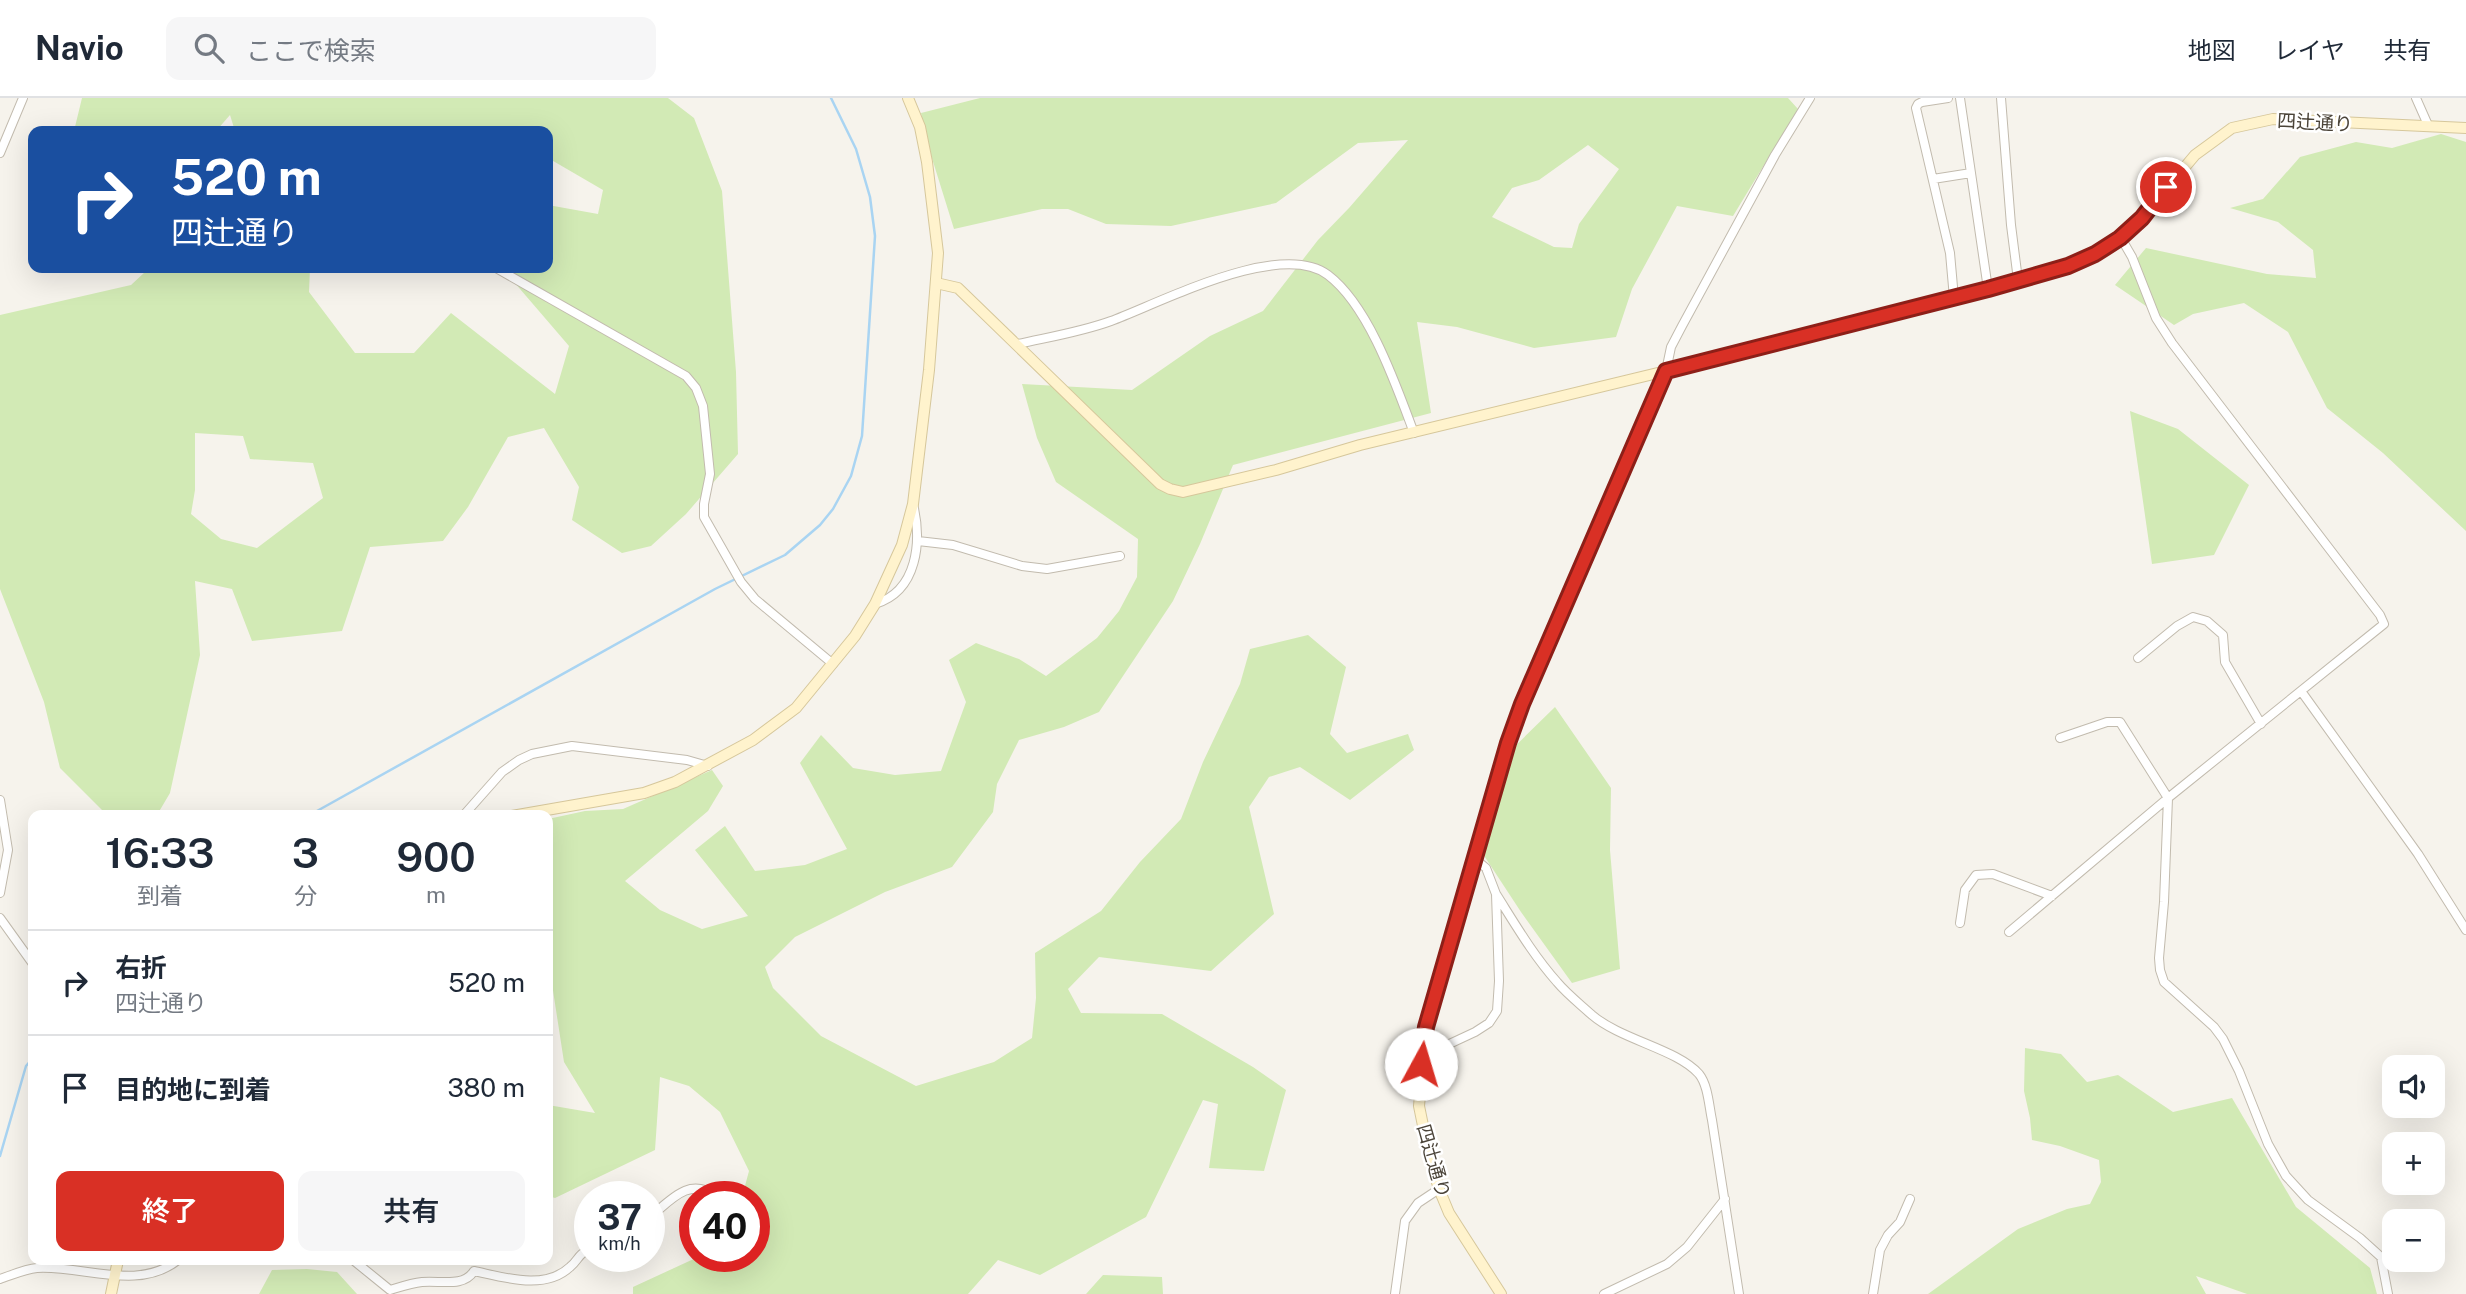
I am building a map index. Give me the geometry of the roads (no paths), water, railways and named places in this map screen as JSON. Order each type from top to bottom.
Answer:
[{"type":"street","points":[[0,153],[23,98]]},
{"type":"street","points":[[546,810],[644,793],[708,766],[772,727],[796,708],[833,664],[875,604],[902,545],[913,504],[929,370],[938,253],[927,162],[920,127],[908,98]]},
{"type":"street","points":[[936,283],[958,288],[1160,484],[1183,492],[1666,371],[1671,347],[1775,155],[1810,98]]},
{"type":"street","points":[[1948,98],[1922,102],[1916,108],[1950,253],[1954,298]]},
{"type":"street","points":[[1960,98],[1988,289]]},
{"type":"street","points":[[2001,98],[2018,279]]},
{"type":"street","points":[[2416,98],[2428,125]]},
{"type":"street","name":"四辻通り","points":[[1502,1294],[1449,1213],[1439,1189],[1419,1107],[1422,1049],[1429,1014],[1508,743],[1529,684],[1666,371],[1954,298],[2068,266],[2095,254],[2120,238],[2142,218],[2195,155],[2232,128],[2273,119],[2466,128]]},
{"type":"street","points":[[1933,179],[1971,173]]},
{"type":"street","points":[[2009,932],[2168,798],[2384,624],[2380,615],[2172,343],[2156,318],[2132,257],[2120,238]]},
{"type":"street","points":[[1018,344],[1110,321],[1226,276],[1293,264],[1312,266],[1328,274],[1350,297],[1370,330],[1414,433]]},
{"type":"street","points":[[505,273],[686,376],[696,388],[703,406],[710,474],[704,517],[741,582],[755,599],[833,664]]},
{"type":"street","points":[[875,604],[888,600],[915,564],[918,525],[913,504]]},
{"type":"street","points":[[918,541],[953,545],[1012,563],[1047,569],[1120,556]]},
{"type":"street","points":[[2138,658],[2177,626],[2193,617],[2207,621],[2223,635],[2224,662],[2261,724]]},
{"type":"street","points":[[2301,691],[2418,854],[2466,930]]},
{"type":"street","points":[[2060,738],[2107,722],[2120,722],[2168,798],[2160,958],[2164,982],[2214,1027],[2222,1039],[2239,1071],[2268,1144],[2286,1176],[2298,1191],[2381,1256],[2388,1294]]},
{"type":"street","points":[[468,810],[502,772],[519,760],[532,754],[572,746],[687,760],[708,766]]},
{"type":"street","points":[[0,800],[8,850],[0,893]]},
{"type":"street","points":[[1475,858],[1486,868],[1496,894],[1538,958],[1559,984],[1595,1017],[1636,1041],[1672,1056],[1700,1075],[1707,1091],[1739,1294]]},
{"type":"street","points":[[1960,923],[1965,890],[1976,875],[1993,874],[2052,896]]},
{"type":"street","points":[[1422,1049],[1445,1046],[1475,1032],[1489,1023],[1497,1011],[1499,981],[1496,894]]},
{"type":"street","points":[[0,918],[28,957]]},
{"type":"street","points":[[1395,1294],[1405,1221],[1419,1203],[1439,1189]]},
{"type":"street","points":[[665,1204],[679,1194]]},
{"type":"street","points":[[1604,1294],[1667,1264],[1687,1247],[1725,1199]]},
{"type":"street","points":[[1873,1294],[1880,1250],[1888,1235],[1900,1222],[1910,1199]]},
{"type":"street","points":[[358,1265],[390,1290],[420,1282],[458,1283],[470,1277],[474,1271],[514,1280],[551,1278],[570,1268],[574,1262]]},
{"type":"street","points":[[113,1265],[114,1275]]},
{"type":"street","points":[[111,1294],[117,1265]]},
{"type":"street","points":[[0,1279],[37,1268],[137,1275],[156,1272],[169,1265]]},
{"type":"waterway","points":[[319,810],[715,589],[785,555],[820,525],[833,509],[851,476],[862,436],[875,236],[870,197],[856,149],[831,98]]},
{"type":"waterway","points":[[0,1156],[28,1064]]}]
